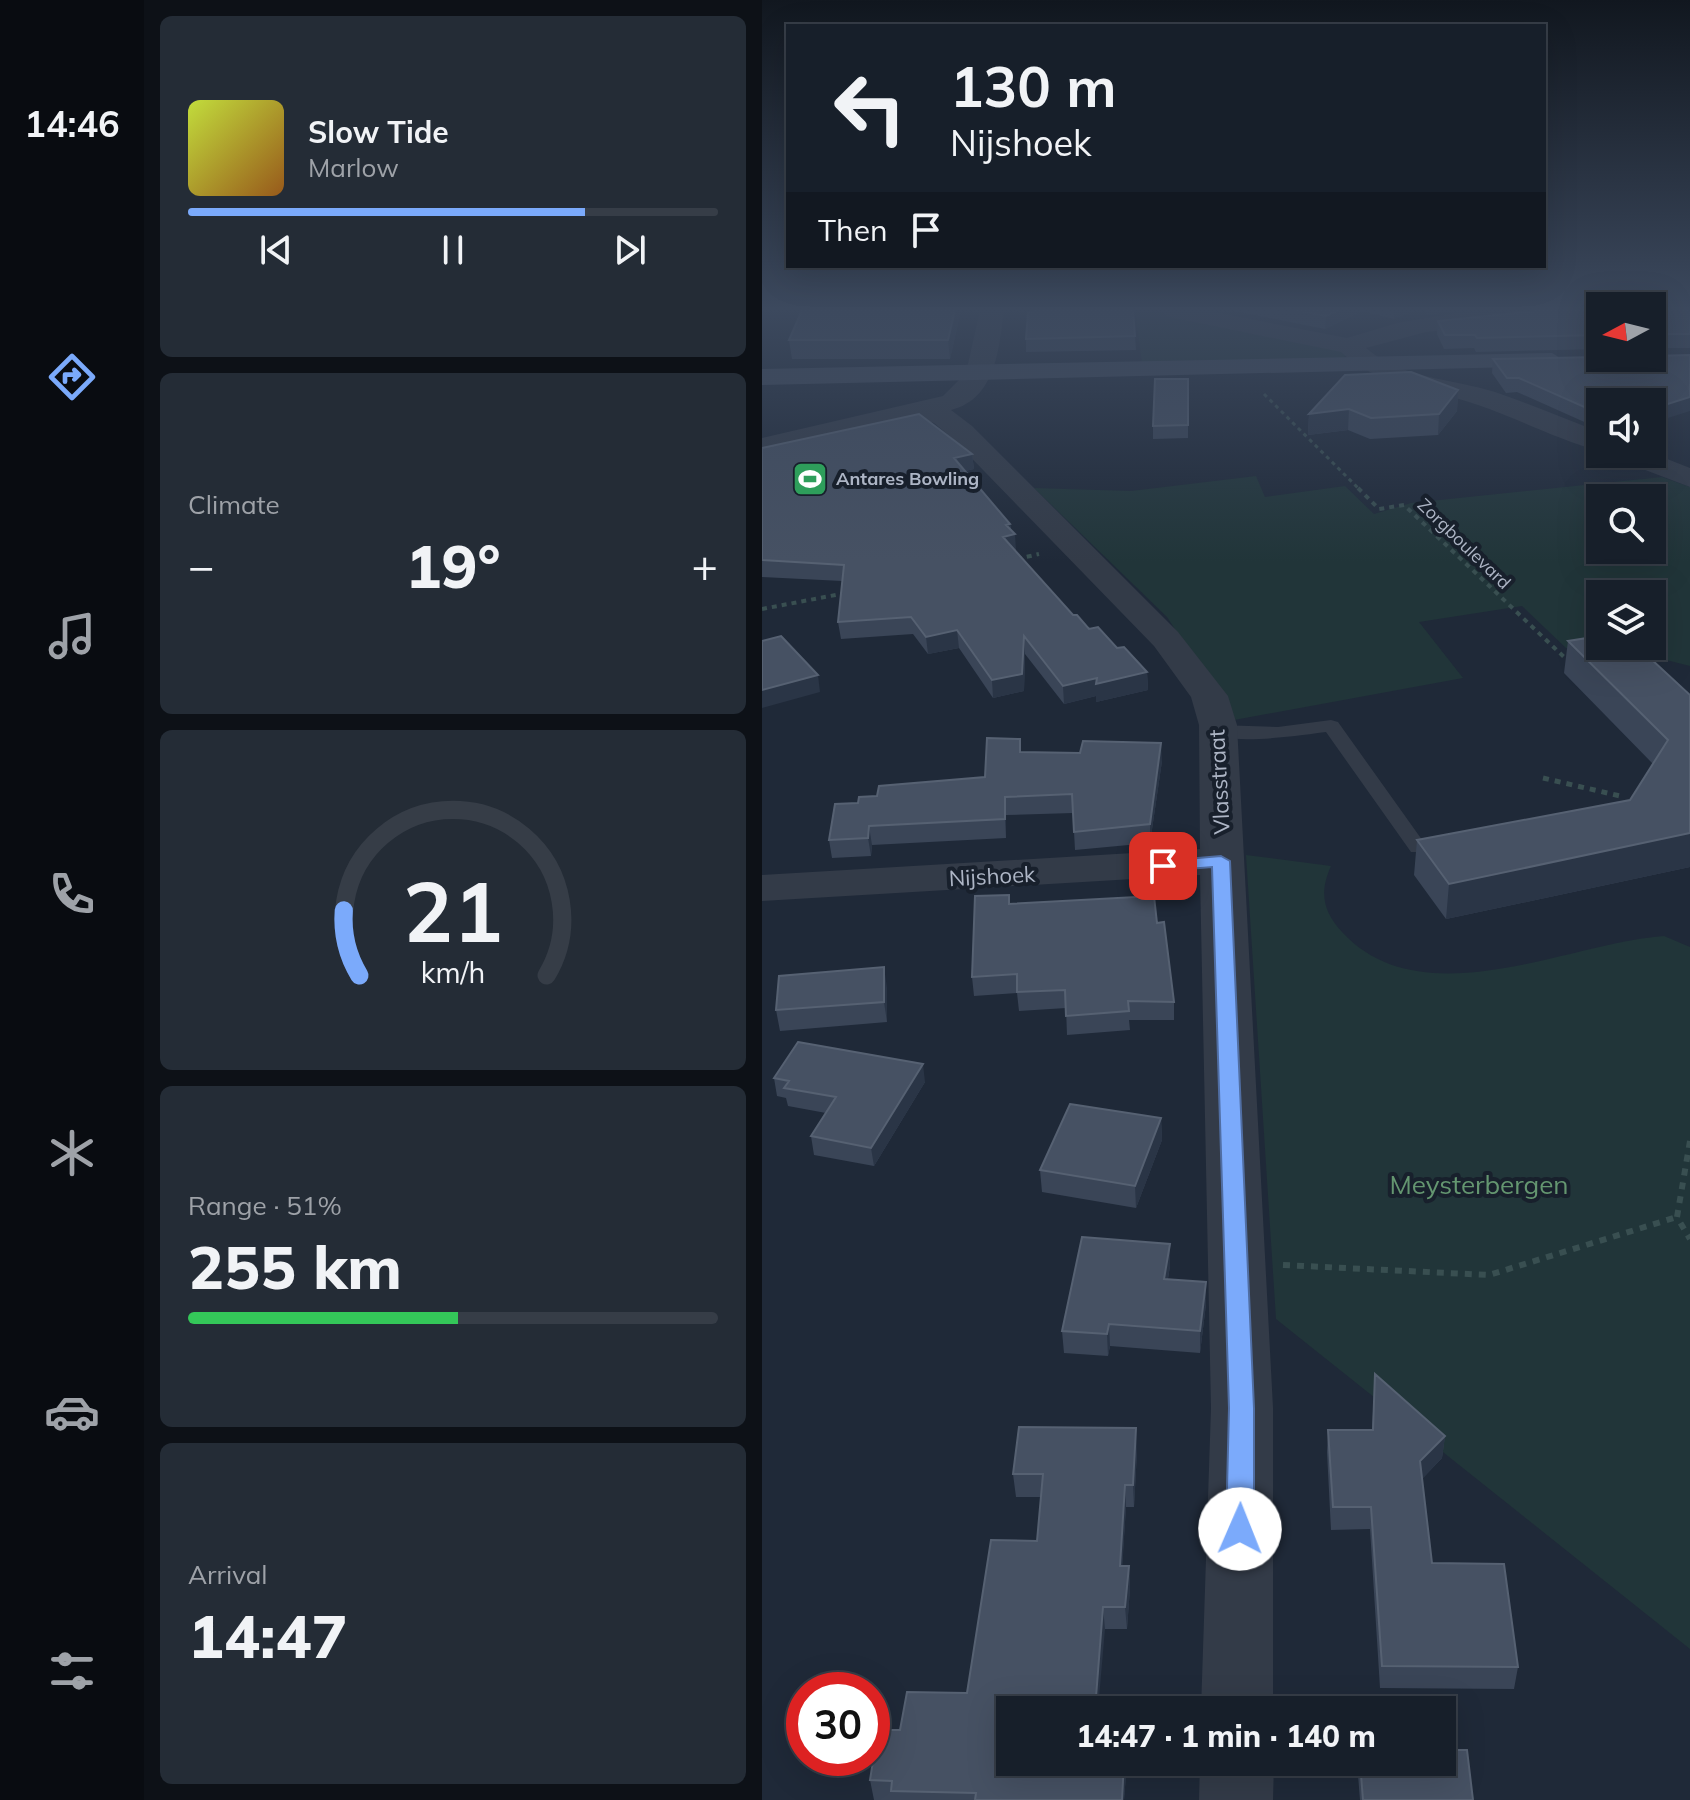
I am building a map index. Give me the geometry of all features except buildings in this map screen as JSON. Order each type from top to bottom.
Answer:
[{"type":"street","points":[[762,447],[913,394]]},
{"type":"street","name":"Vlasstraat","points":[[921,394],[1166,639],[1209,696],[1218,731],[1224,806],[1221,861],[1242,1408],[1237,1696]]},
{"type":"street","points":[[926,394],[952,402],[962,394]]},
{"type":"street","points":[[1471,394],[1485,398]]},
{"type":"street","points":[[1476,394],[1586,437]]},
{"type":"street","points":[[1665,468],[1690,478]]},
{"type":"street","name":"Nijshoek","points":[[762,888],[1221,861]]},
{"type":"street","points":[[1236,1800],[1237,1776]]},
{"type":"lane","points":[[1218,731],[1278,733],[1331,726],[1418,848]]},
{"type":"path","name":"Zorgboulevard","points":[[1264,394],[1379,509],[1404,505],[1564,657]]},
{"type":"path","points":[[1012,560],[1075,547]]},
{"type":"path","points":[[762,609],[856,591]]},
{"type":"path","points":[[1543,778],[1620,796]]},
{"type":"path","points":[[1690,1141],[1677,1217],[1690,1239]]},
{"type":"path","points":[[1236,1263],[1489,1275],[1677,1217]]},
{"type":"green space","points":[[1256,476],[1265,497],[1345,486],[1374,514],[1411,503],[1586,485],[1586,564],[1666,564],[1666,484],[1594,484],[1662,477],[1690,487],[1690,666],[1666,660],[1666,580],[1586,580],[1586,648],[1566,648],[1522,606],[1419,622],[1463,678],[1234,720],[1167,617],[1034,488],[1131,491]]},
{"type":"green space","name":"Meysterbergen","points":[[1246,855],[1331,866],[1325,885],[1325,901],[1331,917],[1342,932],[1375,957],[1413,970],[1454,973],[1497,969],[1626,941],[1664,936],[1690,947],[1690,1649],[1276,1319]]},
{"type":"place","name":"Antares Bowling","points":[[810,479]]},
{"type":"route","points":[[1163,866],[1221,861],[1242,1408],[1240,1529]]}]
